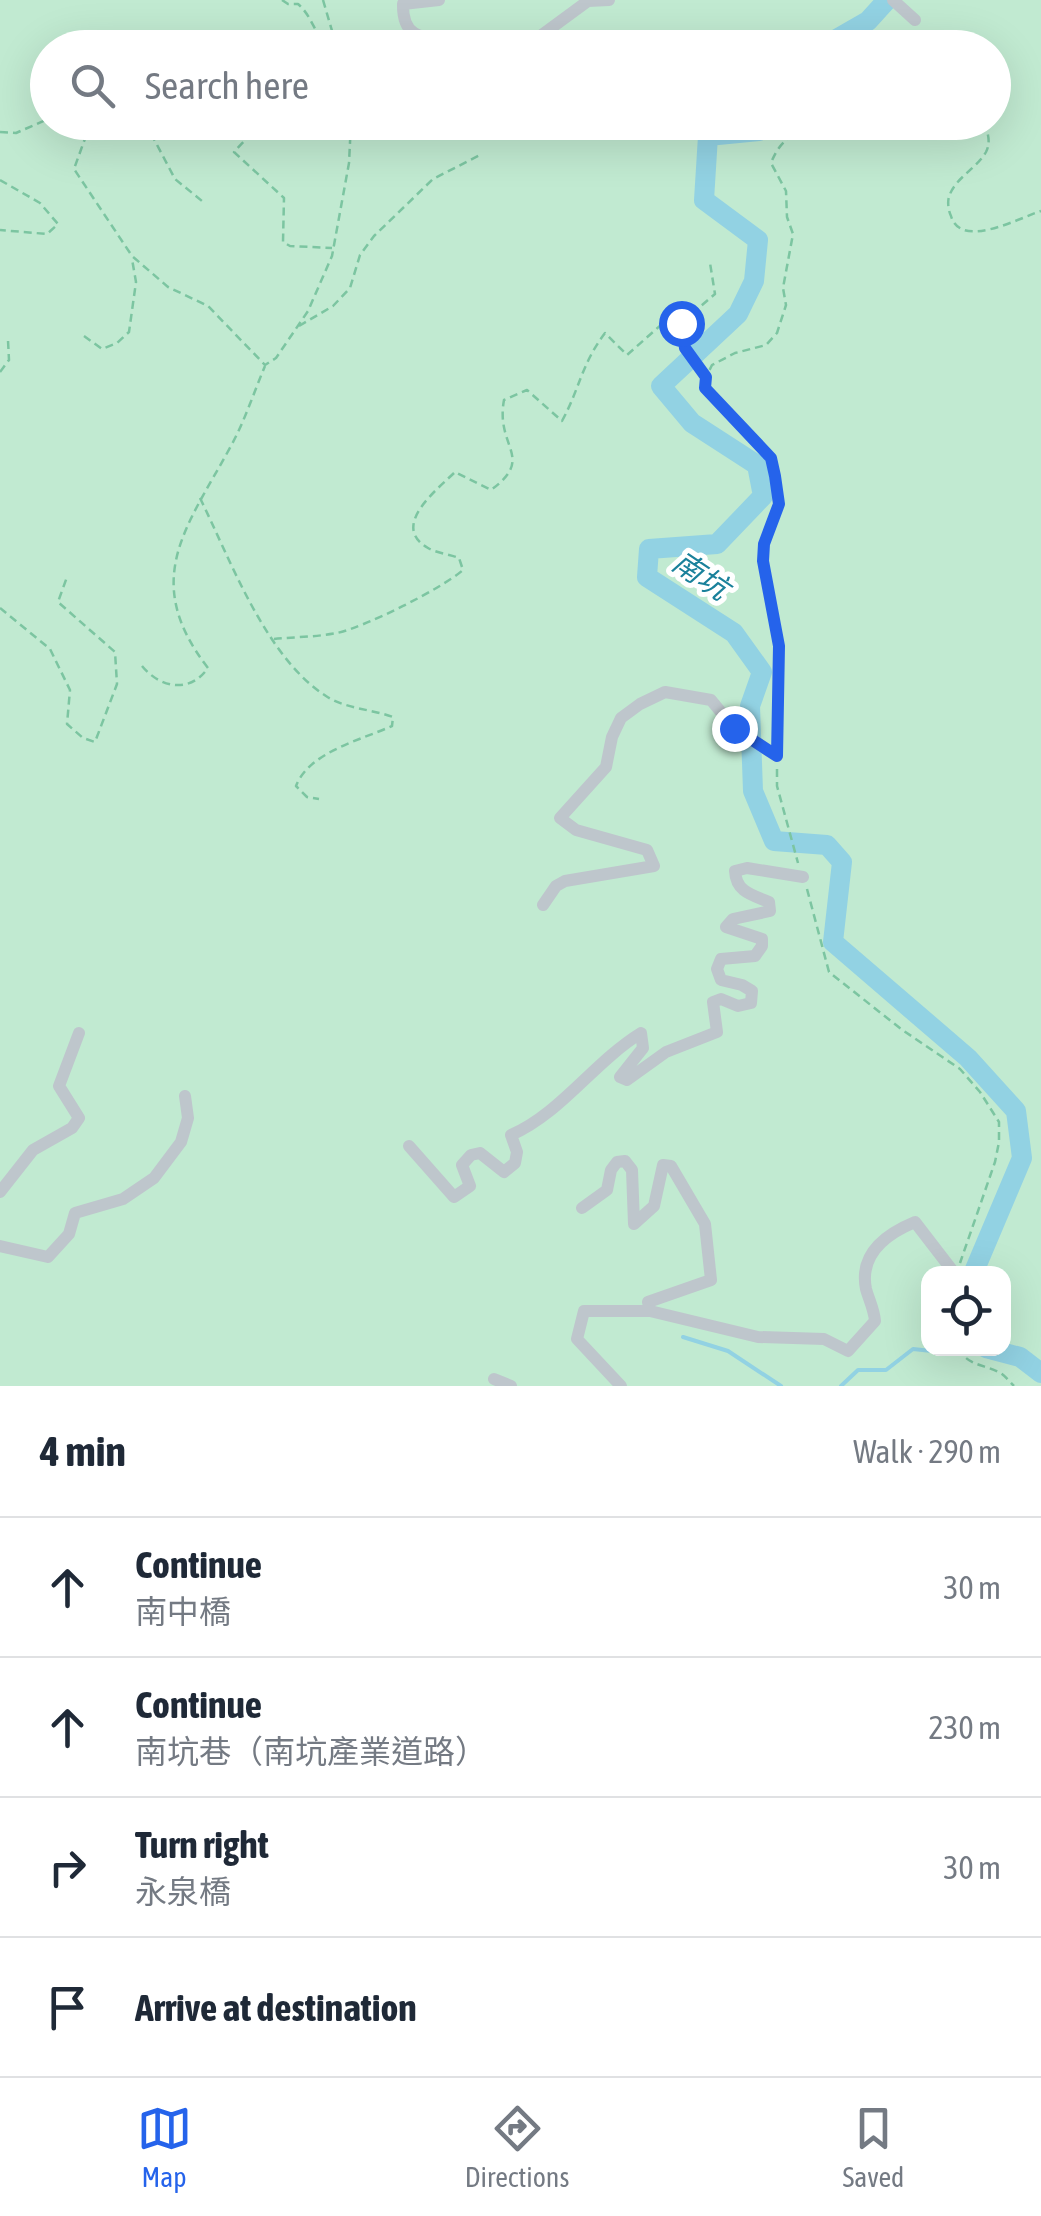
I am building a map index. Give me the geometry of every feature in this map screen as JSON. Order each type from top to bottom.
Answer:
[{"type":"lane","points":[[410,30],[403,20],[404,4],[439,0]]},
{"type":"lane","points":[[548,30],[588,0],[609,0]]},
{"type":"lane","points":[[892,0],[911,16]]},
{"type":"lane","points":[[543,905],[556,886],[565,881],[654,866],[647,850],[576,830],[560,818],[606,767],[612,736],[621,718],[640,704],[666,692],[711,700],[734,728],[777,756]]},
{"type":"lane","points":[[409,1146],[454,1197],[462,1195],[470,1186],[462,1165],[470,1156],[480,1154],[504,1172],[516,1163],[511,1135],[542,1118],[618,1047],[641,1033],[643,1048],[620,1077],[628,1080],[666,1052],[717,1032],[713,1002],[721,999],[738,1006],[750,1003],[752,991],[721,980],[717,969],[722,958],[755,956],[762,946],[762,939],[726,927],[733,919],[770,911],[769,902],[744,892],[736,882],[735,871],[747,868],[803,878]]},
{"type":"lane","points":[[0,1192],[33,1150],[72,1128],[79,1118],[58,1086],[79,1034]]},
{"type":"lane","points":[[0,1246],[48,1257],[69,1234],[74,1213],[123,1200],[154,1178],[181,1142],[188,1118],[185,1096]]},
{"type":"lane","points":[[582,1208],[607,1190],[610,1170],[617,1162],[625,1161],[632,1170],[634,1224],[654,1206],[663,1165],[672,1166],[705,1224],[711,1280],[648,1302],[650,1311]]},
{"type":"lane","points":[[621,1386],[577,1339],[584,1310],[650,1311],[758,1337],[824,1339],[848,1351],[876,1321],[866,1291],[864,1268],[874,1249],[894,1230],[915,1222],[952,1266]]},
{"type":"lane","points":[[494,1379],[511,1386]]},
{"type":"path","points":[[282,0],[298,4],[310,14],[315,30]]},
{"type":"path","points":[[324,0],[332,30]]},
{"type":"path","points":[[0,132],[16,133],[30,126]]},
{"type":"path","points":[[84,140],[74,168],[132,256],[168,287],[208,306],[266,365]]},
{"type":"path","points":[[154,140],[175,179],[202,201]]},
{"type":"path","points":[[245,140],[234,152],[284,198],[282,242],[290,246],[334,248]]},
{"type":"path","points":[[142,666],[152,678],[171,686],[201,678],[208,668],[185,632],[172,576],[176,548],[234,440],[266,365],[276,358],[308,311],[334,248],[350,140]]},
{"type":"path","points":[[784,140],[771,163],[786,191],[787,217],[794,234],[783,288],[786,305],[777,332],[766,345],[735,353],[712,365],[705,388],[771,458],[775,476],[779,504],[764,544],[763,561],[779,646],[777,786],[830,972],[960,1069],[999,1122],[995,1162],[958,1266]]},
{"type":"path","points":[[989,140],[986,153],[951,190],[948,198],[952,221],[960,230],[980,232],[1041,210]]},
{"type":"path","points":[[298,326],[333,306],[350,288],[360,255],[374,236],[432,179],[482,154]]},
{"type":"path","points":[[0,180],[40,202],[58,224],[47,234],[0,230]]},
{"type":"path","points":[[84,336],[102,349],[129,332],[136,282],[132,256]]},
{"type":"path","points":[[681,323],[715,294],[710,264]]},
{"type":"path","points":[[274,639],[338,633],[397,609],[450,581],[462,570],[459,558],[429,549],[416,537],[412,523],[419,508],[456,472],[491,490],[510,476],[514,462],[501,418],[504,400],[527,390],[562,421],[580,372],[605,333],[627,354],[671,316],[681,323],[685,348],[706,376]]},
{"type":"path","points":[[0,372],[10,360],[8,340]]},
{"type":"path","points":[[200,498],[253,605],[298,671],[325,696],[393,718],[392,726],[320,759],[300,775],[296,786],[306,797],[318,798]]},
{"type":"path","points":[[0,608],[50,649],[70,690],[67,724],[83,738],[95,742],[117,684],[115,652],[58,602],[67,577]]},
{"type":"path","points":[[964,1356],[984,1369],[1000,1372],[1014,1386]]},
{"type":"green space","points":[[0,0],[1041,0],[1041,1386],[0,1386]]},
{"type":"waterway","name":"南坑","points":[[852,30],[868,21],[887,0]]},
{"type":"waterway","name":"南坑","points":[[708,140],[704,200],[758,240],[754,281],[738,314],[661,386],[692,423],[757,465],[763,496],[717,544],[649,549],[647,577],[734,633],[762,672],[750,706],[753,791],[774,841],[827,845],[842,862],[833,942],[968,1058],[1016,1111],[1022,1158],[976,1266]]},
{"type":"waterway","points":[[683,1337],[728,1351],[781,1386]]},
{"type":"waterway","points":[[841,1386],[858,1370],[886,1370],[913,1349],[921,1350]]},
{"type":"waterway","name":"南坑","points":[[1011,1355],[1041,1373]]},
{"type":"route","points":[[681,323],[685,348],[706,377],[705,388],[771,458],[779,504],[764,544],[763,561],[779,646],[777,756],[734,728]]}]
